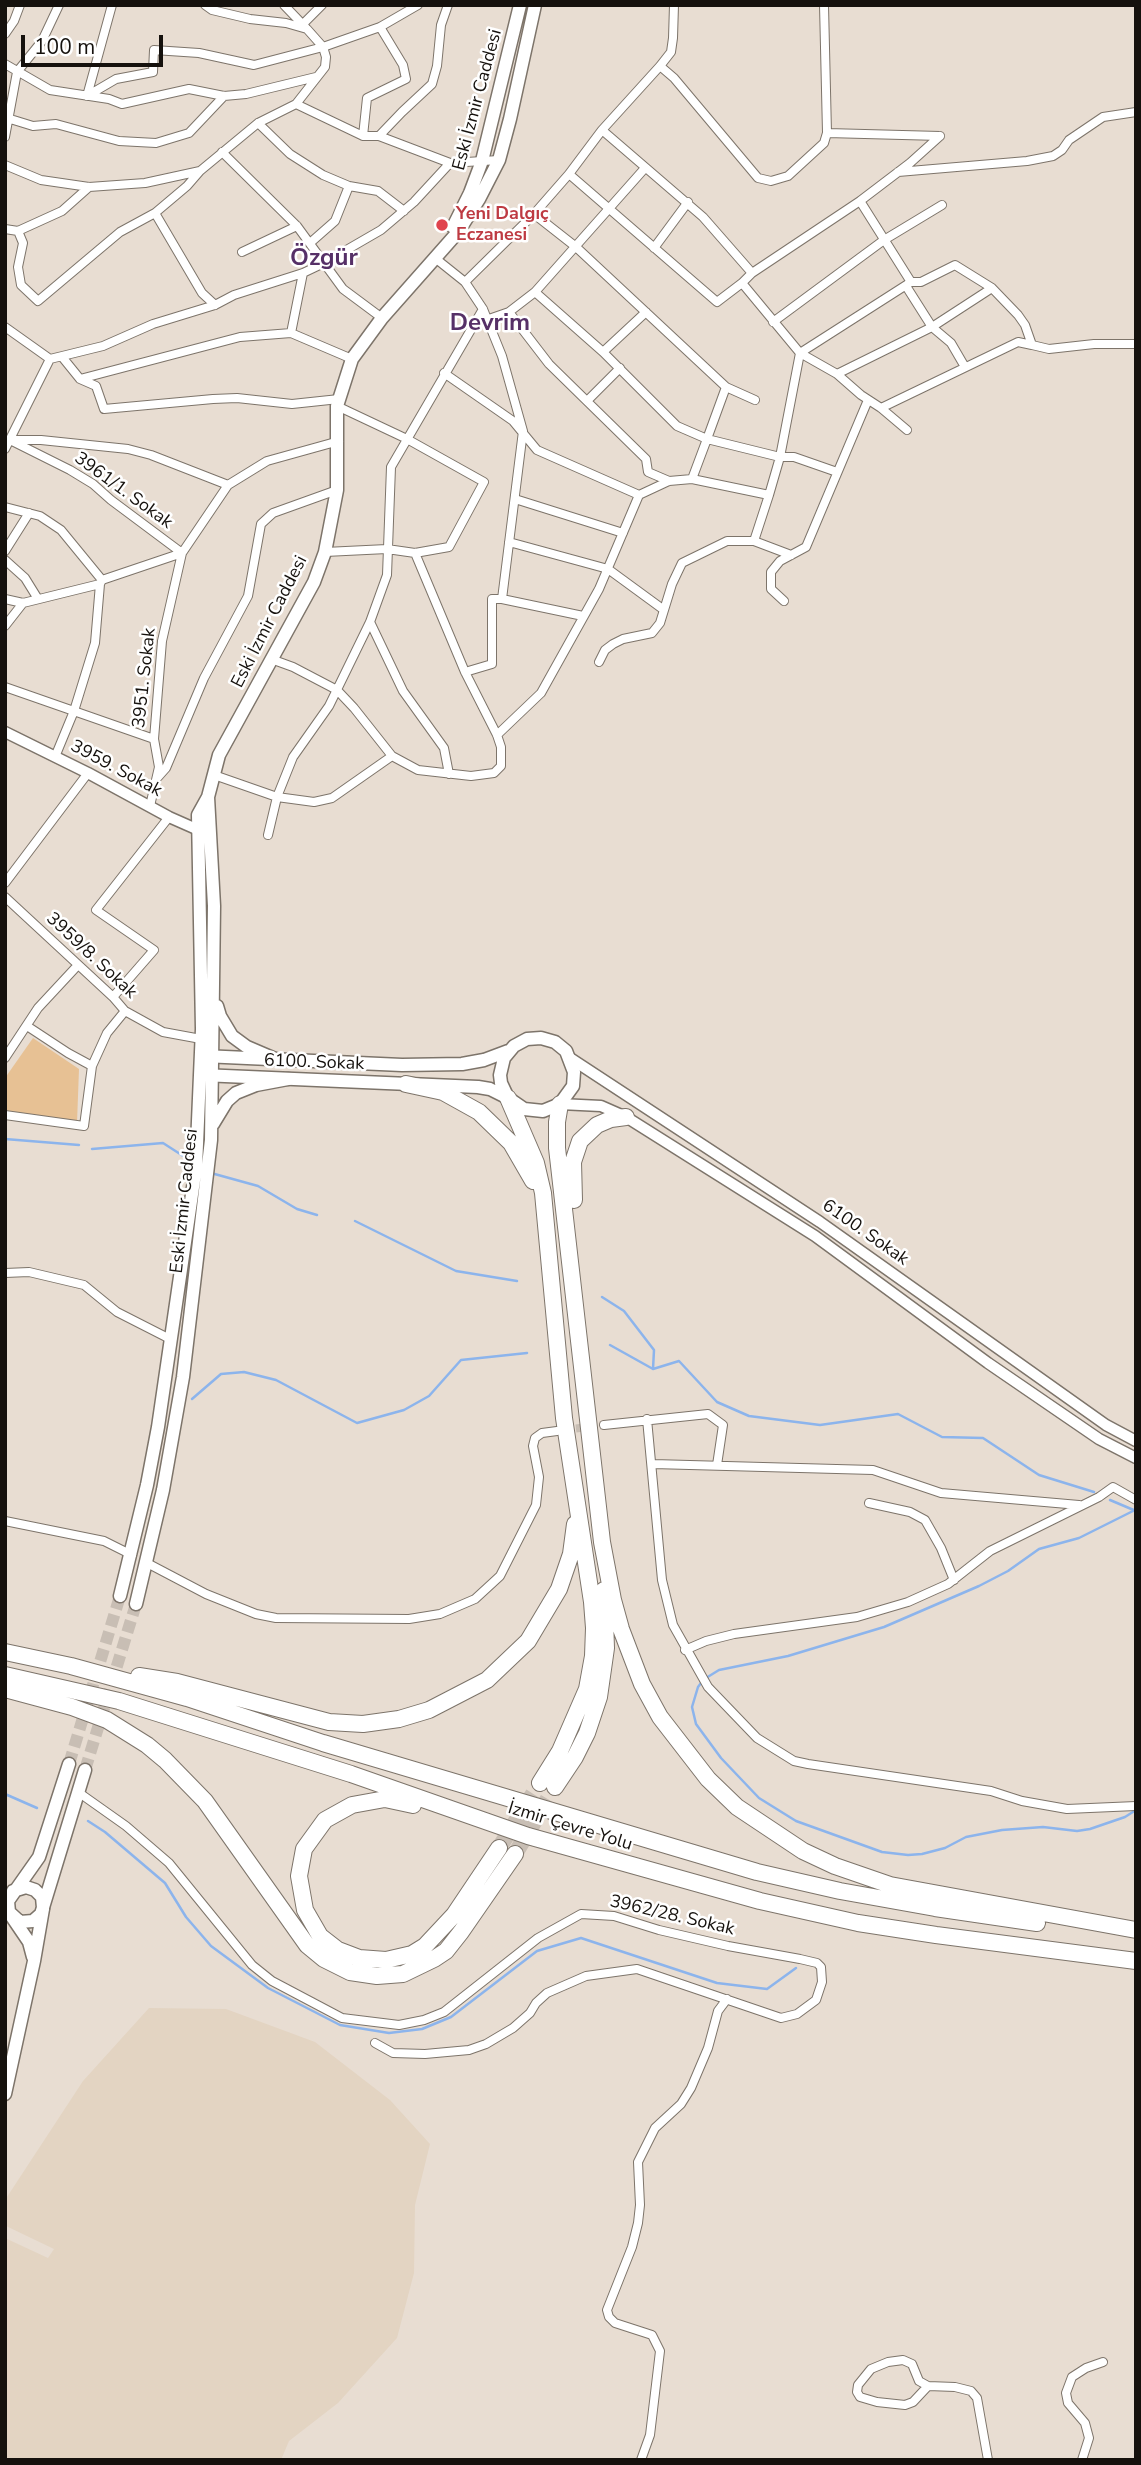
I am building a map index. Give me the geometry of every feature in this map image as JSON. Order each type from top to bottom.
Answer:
[{"type":"highway","points":[[407,1084],[455,1097],[490,1122],[520,1156],[535,1183],[544,1213]]},
{"type":"highway","points":[[508,1098],[536,1163],[544,1213],[564,1418],[592,1602],[593,1656],[587,1689],[547,1785],[575,1757],[587,1733],[599,1697],[606,1648],[602,1542],[558,1148],[557,1122],[561,1104]]},
{"type":"highway","points":[[568,1226],[574,1201],[572,1169],[577,1147],[585,1135],[597,1125],[611,1119],[626,1118]]},
{"type":"highway","points":[[72,1666],[177,1682],[329,1722],[363,1724],[399,1719],[429,1710],[487,1680],[527,1641],[549,1608],[571,1554],[575,1526],[572,1462]]},
{"type":"highway","points":[[602,1542],[613,1600],[642,1684],[660,1717],[708,1779],[748,1815],[803,1851],[835,1866],[890,1885],[1136,1931]]},
{"type":"highway","name":"İzmir Çevre Yolu","points":[[5,1652],[72,1666],[187,1698],[323,1743],[757,1872],[840,1891],[1012,1920],[1136,1931]]},
{"type":"highway","name":"İzmir Çevre Yolu","points":[[5,1675],[119,1701],[351,1774],[528,1836],[670,1878],[858,1923],[936,1936],[1136,1961]]},
{"type":"highway","points":[[5,1689],[72,1707],[107,1720],[147,1745],[211,1808],[307,1945],[324,1959],[349,1972],[377,1976],[403,1974],[446,1951],[515,1854]]},
{"type":"highway","points":[[499,1848],[441,1931],[425,1946],[399,1958],[359,1958],[338,1950],[320,1936],[305,1910],[299,1876],[304,1849],[325,1820],[352,1805],[376,1800],[396,1800],[528,1836]]},
{"type":"main road","name":"Eski İzmir Caddesi","points":[[449,241],[482,161],[520,5]]},
{"type":"main road","name":"Eski İzmir Caddesi","points":[[206,1057],[201,1040],[198,815],[208,797],[219,755],[314,582],[325,552],[337,489],[338,402],[352,359],[383,318],[458,232],[479,200],[499,160],[535,5]]},
{"type":"main road","name":"Eski İzmir Caddesi","points":[[136,1604],[163,1490],[183,1377],[211,1127],[206,1057],[213,993],[214,906],[208,797]]},
{"type":"main road","points":[[213,993],[219,1016],[232,1036],[247,1047],[275,1059]]},
{"type":"main road","name":"6100. Sokak","points":[[206,1057],[402,1065],[463,1064],[484,1060],[509,1051],[520,1042],[541,1038],[561,1046],[570,1058]]},
{"type":"main road","points":[[508,1098],[500,1074],[509,1051]]},
{"type":"main road","points":[[561,1104],[570,1093],[574,1079],[570,1058]]},
{"type":"main road","name":"Eski İzmir Caddesi","points":[[120,1596],[147,1485],[172,1340],[206,1075]]},
{"type":"main road","name":"6100. Sokak","points":[[206,1075],[478,1087],[490,1089],[524,1110],[533,1112],[552,1109],[561,1104]]},
{"type":"main road","points":[[211,1127],[227,1101],[236,1093],[256,1085],[288,1079]]},
{"type":"main road","points":[[34,1961],[29,1942],[9,1917],[9,1893],[34,1867],[39,1857],[68,1764]]},
{"type":"main road","points":[[5,2094],[43,1908],[85,1770]]},
{"type":"main road","points":[[9,1893],[26,1886],[35,1889],[42,1897],[43,1908],[37,1918],[28,1922],[9,1917]]},
{"type":"street","points":[[5,34],[20,5]]},
{"type":"street","points":[[5,137],[17,72],[41,41],[59,5]]},
{"type":"street","points":[[87,96],[112,5]]},
{"type":"street","points":[[205,5],[212,10],[250,19],[305,26]]},
{"type":"street","points":[[18,231],[23,243],[18,267],[21,285],[38,301],[120,232],[155,213],[258,123],[296,104],[325,67],[326,57],[323,47],[284,5]]},
{"type":"street","points":[[305,26],[323,5]]},
{"type":"street","points":[[87,96],[116,79],[153,72],[154,50],[199,53],[254,65],[323,47],[380,27],[399,9],[418,5]]},
{"type":"street","points":[[379,136],[432,85],[437,66],[441,25],[448,5]]},
{"type":"street","points":[[465,282],[534,214],[602,130],[671,52],[674,5]]},
{"type":"street","points":[[660,66],[674,78],[758,178],[771,181],[789,176],[824,143],[827,133],[824,5]]},
{"type":"street","points":[[363,136],[367,98],[406,79],[402,65],[380,27]]},
{"type":"street","points":[[5,64],[50,90],[109,99],[122,104],[189,89],[224,96],[246,94],[316,77]]},
{"type":"street","points":[[7,118],[33,126],[56,124],[119,141],[156,143],[189,133],[224,96]]},
{"type":"street","points":[[296,104],[363,136],[379,136],[450,163],[499,160]]},
{"type":"street","points":[[898,172],[1027,161],[1053,156],[1062,150],[1069,140],[1103,117],[1136,112]]},
{"type":"street","points":[[258,123],[290,154],[323,175],[349,186],[377,191],[404,211]]},
{"type":"street","points":[[602,130],[688,202],[752,273]]},
{"type":"street","points":[[569,174],[717,302],[752,273],[860,201],[940,136],[827,133]]},
{"type":"street","points":[[222,152],[297,226],[342,289],[383,318]]},
{"type":"street","points":[[5,327],[50,359],[63,358],[103,346],[153,324],[215,305],[234,295],[303,273],[381,230],[404,211],[450,163]]},
{"type":"street","points":[[5,165],[41,180],[89,187],[145,183],[200,171]]},
{"type":"street","points":[[486,320],[509,312],[535,292],[645,168]]},
{"type":"street","points":[[310,243],[335,221],[349,186]]},
{"type":"street","points":[[5,229],[18,231],[62,211],[89,187]]},
{"type":"street","points":[[860,201],[932,327],[951,343],[964,367]]},
{"type":"street","points":[[654,248],[688,202]]},
{"type":"street","points":[[774,322],[884,240],[942,205]]},
{"type":"street","points":[[155,213],[202,293],[215,305]]},
{"type":"street","points":[[534,214],[576,247],[726,387],[755,400]]},
{"type":"street","points":[[242,252],[297,226]]},
{"type":"street","points":[[435,258],[465,282],[483,309],[502,356],[523,431],[502,598]]},
{"type":"street","points":[[754,541],[780,457],[800,353],[909,284],[922,282],[955,265],[992,288],[1018,315],[1025,325],[1032,345]]},
{"type":"street","points":[[291,333],[303,273]]},
{"type":"street","points":[[742,283],[800,353],[837,374],[907,430]]},
{"type":"street","points":[[837,374],[932,327],[992,288]]},
{"type":"street","points":[[535,292],[620,368],[677,426],[707,439],[780,457],[794,457],[837,472]]},
{"type":"street","points":[[268,835],[277,797],[293,757],[317,726],[337,690],[370,622],[387,575],[391,467],[483,309]]},
{"type":"street","points":[[509,312],[549,364],[646,459],[648,472],[668,481]]},
{"type":"street","points":[[603,352],[646,312]]},
{"type":"street","points":[[80,379],[240,337],[291,333],[352,359]]},
{"type":"street","points":[[881,408],[1018,342],[1049,349],[1094,344],[1136,344]]},
{"type":"street","points":[[63,358],[80,379],[96,386],[104,410],[237,398],[292,404],[338,402],[484,482],[449,548],[415,553],[387,549],[325,552]]},
{"type":"street","points":[[5,449],[50,359]]},
{"type":"street","points":[[587,401],[620,368]]},
{"type":"street","points":[[444,373],[513,421],[537,450],[639,495]]},
{"type":"street","points":[[692,479],[726,387]]},
{"type":"street","points":[[784,601],[771,589],[771,572],[780,561],[806,547],[868,400]]},
{"type":"street","points":[[8,440],[41,440],[128,449],[151,455],[228,485]]},
{"type":"street","name":"3961/1. Sokak","points":[[8,440],[93,484],[182,553]]},
{"type":"street","points":[[5,600],[23,603],[101,582],[182,553],[228,485],[267,461],[339,440]]},
{"type":"street","points":[[497,734],[541,693],[608,569],[639,495],[668,481],[692,479],[769,495]]},
{"type":"street","points":[[157,780],[166,768],[204,678],[247,596],[261,524],[273,513],[337,489]]},
{"type":"street","points":[[515,499],[622,533]]},
{"type":"street","points":[[5,507],[40,516],[61,530],[101,582],[95,643],[75,711],[55,757]]},
{"type":"street","points":[[5,551],[29,513]]},
{"type":"street","points":[[599,662],[605,650],[613,644],[631,637],[652,634],[660,623],[672,584],[682,563],[727,541],[754,541],[791,555]]},
{"type":"street","points":[[509,542],[608,569],[664,610]]},
{"type":"street","name":"3951. Sokak","points":[[150,806],[159,767],[155,739],[162,642],[182,553]]},
{"type":"street","points":[[271,660],[293,667],[337,690],[355,708],[392,756],[418,770],[471,776],[494,773],[501,766],[502,756],[497,734],[465,672],[415,553]]},
{"type":"street","points":[[5,560],[26,578],[38,599]]},
{"type":"street","points":[[465,672],[492,664],[492,598],[583,616]]},
{"type":"street","points":[[5,626],[23,603]]},
{"type":"street","points":[[370,622],[402,691],[444,748],[449,774]]},
{"type":"street","points":[[5,687],[155,739]]},
{"type":"street","name":"3959. Sokak","points":[[5,732],[169,817],[210,835]]},
{"type":"street","points":[[214,775],[277,797],[314,802],[332,798],[392,756]]},
{"type":"street","points":[[5,883],[88,773]]},
{"type":"street","points":[[113,997],[154,950],[96,910],[169,817]]},
{"type":"street","name":"3959/8. Sokak","points":[[5,897],[125,1011],[163,1032],[201,1040]]},
{"type":"street","points":[[5,1058],[38,1009],[78,965]]},
{"type":"street","points":[[5,1115],[84,1126],[92,1066],[107,1033],[125,1011]]},
{"type":"street","points":[[27,1026],[68,1054],[92,1066]]},
{"type":"street","name":"6100. Sokak","points":[[570,1058],[820,1222],[1106,1425],[1136,1441]]},
{"type":"street","name":"6100. Sokak","points":[[561,1104],[601,1106],[626,1118],[815,1236],[1044,1401],[1099,1439],[1136,1458]]},
{"type":"street","points":[[880,1284],[888,1270]]},
{"type":"street","points":[[8,1274],[29,1272],[84,1285],[117,1312],[172,1340]]},
{"type":"street","points":[[604,1425],[708,1414],[723,1425],[717,1465]]},
{"type":"street","points":[[647,1419],[664,1593],[673,1625],[708,1688],[757,1738],[794,1761],[991,1791],[1022,1801],[1067,1809],[1135,1806]]},
{"type":"street","points":[[146,1563],[206,1594],[256,1615],[276,1618],[410,1619],[440,1615],[475,1599],[500,1576],[536,1506],[539,1477],[533,1446],[536,1438],[542,1433],[558,1431]]},
{"type":"street","points":[[653,1464],[873,1470],[941,1493],[1082,1505]]},
{"type":"street","points":[[685,1650],[734,1634],[857,1617],[908,1602],[954,1580],[990,1551],[1105,1494],[1113,1487],[1136,1500]]},
{"type":"street","points":[[869,1503],[910,1512],[925,1520],[941,1548],[954,1580]]},
{"type":"street","points":[[5,1521],[104,1541],[132,1555]]},
{"type":"street","name":"3962/28. Sokak","points":[[78,1792],[126,1826],[169,1863],[252,1965],[272,1982],[342,2018],[399,2025],[424,2020],[444,2012],[538,1938],[581,1914],[614,1916],[728,1946],[817,1963],[821,1967],[822,1982],[816,2000],[797,2014],[781,2018],[637,1969],[586,1976],[547,1993],[513,2028],[486,2044],[469,2050],[425,2054],[393,2053],[375,2043]]},
{"type":"street","points":[[640,2460],[650,2435],[660,2351],[652,2335],[615,2323],[607,2310],[632,2247],[638,2223],[638,2162],[655,2128],[681,2104],[691,2088],[708,2048],[718,2011],[727,2000]]},
{"type":"street","points":[[928,2386],[913,2402],[905,2405],[877,2402],[860,2397],[857,2392],[858,2385],[872,2369],[888,2362],[903,2360],[912,2364],[919,2381],[928,2386],[971,2391],[977,2398],[988,2460]]},
{"type":"street","points":[[1082,2460],[1088,2438],[1085,2423],[1068,2403],[1066,2393],[1072,2377],[1103,2362]]},
{"type":"shaded area","points":[[33,1038],[79,1069],[77,1123],[5,1110],[5,1078]]},
{"type":"shaded area","points":[[149,2008],[226,2009],[315,2042],[390,2100],[430,2144],[415,2205],[414,2273],[397,2338],[338,2403],[289,2441],[281,2460],[5,2460],[5,2238],[48,2258],[54,2249],[6,2226],[5,2200],[83,2081]]},
{"type":"waterway","points":[[5,1139],[79,1145]]},
{"type":"waterway","points":[[92,1149],[163,1143],[191,1161]]},
{"type":"waterway","points":[[211,1173],[258,1186],[297,1209],[317,1215]]},
{"type":"waterway","points":[[355,1221],[456,1271],[517,1281]]},
{"type":"waterway","points":[[602,1297],[624,1311],[654,1350],[653,1369]]},
{"type":"waterway","points":[[610,1345],[653,1369],[679,1361],[717,1402],[749,1416],[820,1425],[898,1414],[942,1437],[983,1438],[1039,1475],[1094,1492]]},
{"type":"waterway","points":[[192,1399],[221,1374],[244,1372],[276,1380],[357,1423],[404,1410],[429,1396],[461,1360],[527,1353]]},
{"type":"waterway","points":[[1110,1500],[1136,1511]]},
{"type":"waterway","points":[[706,1678],[719,1670],[788,1656],[884,1627],[979,1586],[1008,1571],[1039,1549],[1079,1538],[1133,1511]]},
{"type":"waterway","points":[[701,1683],[692,1707],[696,1724],[721,1758],[759,1798],[796,1821],[882,1852],[908,1855],[945,1848]]},
{"type":"waterway","points":[[5,1794],[37,1808]]},
{"type":"waterway","points":[[945,1848],[966,1837],[1002,1830],[1043,1827],[1077,1831],[1090,1829],[1125,1817],[1136,1810]]},
{"type":"waterway","points":[[88,1821],[165,1883],[186,1917],[211,1946],[268,1988],[340,2025],[389,2033],[422,2029],[451,2017],[537,1951],[581,1938],[717,1983],[767,1989],[796,1968]]},
{"type":"tunnel","points":[[564,1430],[604,1425]]},
{"type":"tunnel","points":[[69,1764],[120,1596]]},
{"type":"tunnel","points":[[85,1770],[136,1604]]},
{"type":"tunnel","points":[[499,1848],[540,1783]]},
{"type":"tunnel","points":[[515,1854],[555,1787]]},
{"type":"place","name":"Yeni Dalgıç Eczanesi","points":[[442,225]]},
{"type":"district","name":"Özgür","points":[[324,259]]},
{"type":"district","name":"Devrim","points":[[490,324]]}]
